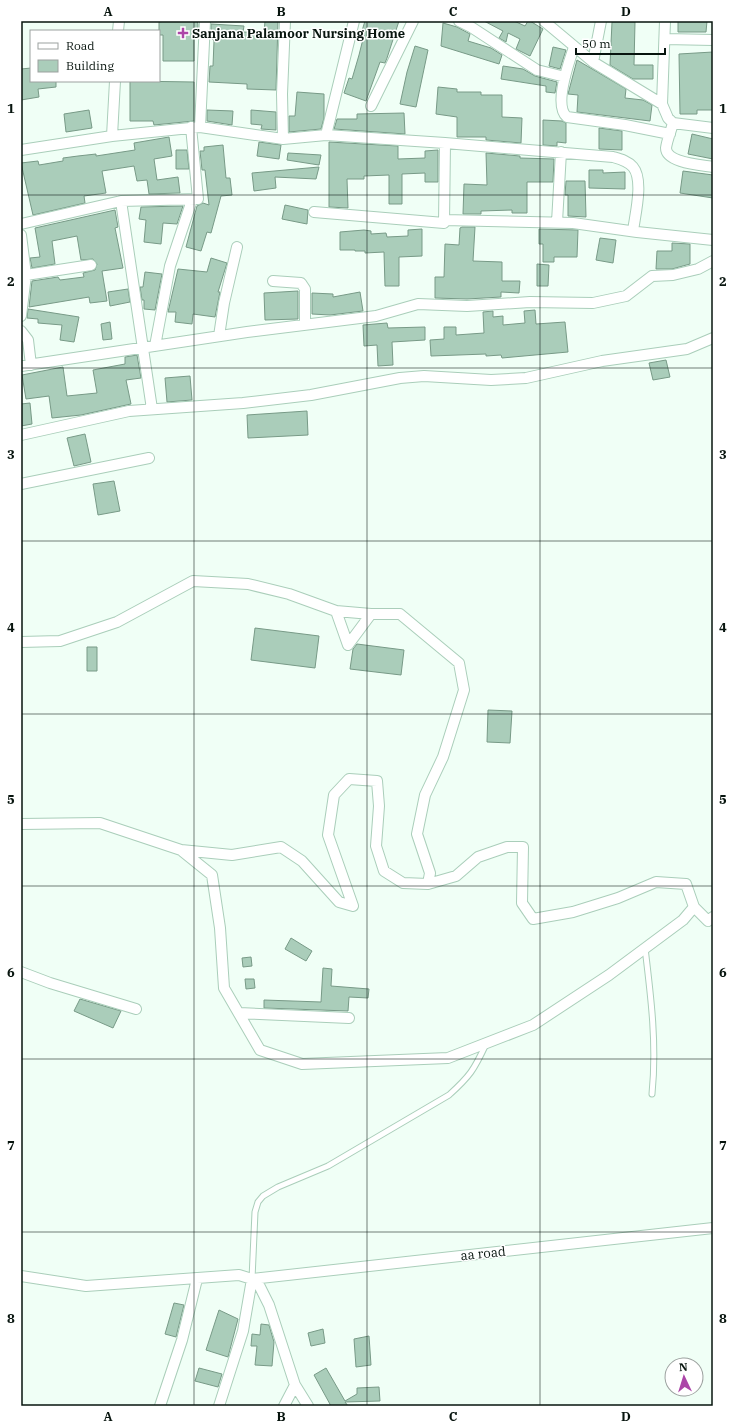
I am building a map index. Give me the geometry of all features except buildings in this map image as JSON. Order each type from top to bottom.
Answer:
[{"type":"street","points":[[21,224],[121,201],[198,199],[195,127],[205,21]]},
{"type":"street","points":[[282,139],[285,21]]},
{"type":"street","points":[[326,135],[354,21]]},
{"type":"street","points":[[371,106],[413,21]]},
{"type":"street","points":[[459,21],[471,27],[537,70],[565,77]]},
{"type":"street","points":[[544,21],[593,62],[662,104]]},
{"type":"street","points":[[593,62],[601,21]]},
{"type":"street","points":[[665,21],[662,104],[668,118],[673,123],[713,128]]},
{"type":"street","points":[[665,39],[713,40]]},
{"type":"street","points":[[574,47],[565,77],[562,111],[567,117],[625,125],[670,134]]},
{"type":"street","points":[[112,136],[115,82]]},
{"type":"street","points":[[673,123],[666,150],[669,156],[677,160],[713,167]]},
{"type":"street","points":[[21,150],[112,136],[195,127],[282,139],[326,135],[614,157],[626,161],[632,166],[638,184],[633,231]]},
{"type":"street","points":[[444,220],[445,143]]},
{"type":"street","points":[[557,222],[561,152]]},
{"type":"street","points":[[155,346],[170,266],[192,200]]},
{"type":"street","points":[[121,201],[152,409]]},
{"type":"street","points":[[314,212],[444,223],[444,220],[557,222],[713,240]]},
{"type":"street","points":[[21,235],[26,274],[21,316]]},
{"type":"street","points":[[219,336],[224,304],[237,248]]},
{"type":"street","points":[[21,331],[28,340],[26,365],[219,336],[376,316],[418,304],[467,306],[530,302],[593,303],[626,296],[652,276],[673,275],[698,269],[713,261]]},
{"type":"street","points":[[26,274],[91,265]]},
{"type":"street","points":[[273,281],[301,283],[303,285],[305,289],[305,325]]},
{"type":"street","points":[[21,435],[129,411],[243,404],[311,395],[424,376],[491,380],[526,378],[602,361],[687,349],[713,338]]},
{"type":"street","points":[[21,484],[149,458]]},
{"type":"street","points":[[21,642],[60,641],[110,624],[193,581],[248,584],[289,594],[336,611],[371,614],[400,614],[459,663],[464,690],[442,757],[425,795],[417,834],[430,873],[428,884]]},
{"type":"street","points":[[336,611],[348,645],[371,614]]},
{"type":"street","points":[[21,824],[100,824],[181,850],[232,855],[281,847],[302,861],[339,902],[353,906],[328,835],[334,795],[349,779],[377,780],[379,806],[376,846],[384,871],[403,883],[428,884],[456,876],[478,857],[507,847],[523,847],[522,903],[533,919],[573,912],[618,898],[656,882],[686,884],[694,907],[708,921],[713,917]]},
{"type":"street","points":[[181,850],[212,875],[220,928],[224,988],[260,1050],[302,1064],[448,1058],[532,1025],[609,974],[645,948],[683,920],[694,907]]},
{"type":"street","points":[[21,972],[50,984],[136,1009]]},
{"type":"street","points":[[239,1013],[349,1018]]},
{"type":"street","name":"aa road","points":[[21,1276],[86,1286],[239,1275],[252,1279],[713,1228]]},
{"type":"street","points":[[160,1406],[182,1340],[197,1279]]},
{"type":"street","points":[[252,1279],[260,1287],[269,1306],[295,1384],[308,1406]]},
{"type":"street","points":[[219,1406],[243,1330],[252,1279]]},
{"type":"street","points":[[284,1406],[295,1384]]},
{"type":"lane","points":[[645,948],[654,1031],[655,1066],[652,1094]]},
{"type":"lane","points":[[252,1279],[255,1212],[258,1202],[263,1196],[278,1187],[328,1166],[449,1095],[465,1081],[474,1070],[487,1043]]},
{"type":"place","name":"Sanjana Palamoor Nursing Home","points":[[183,33]]}]
